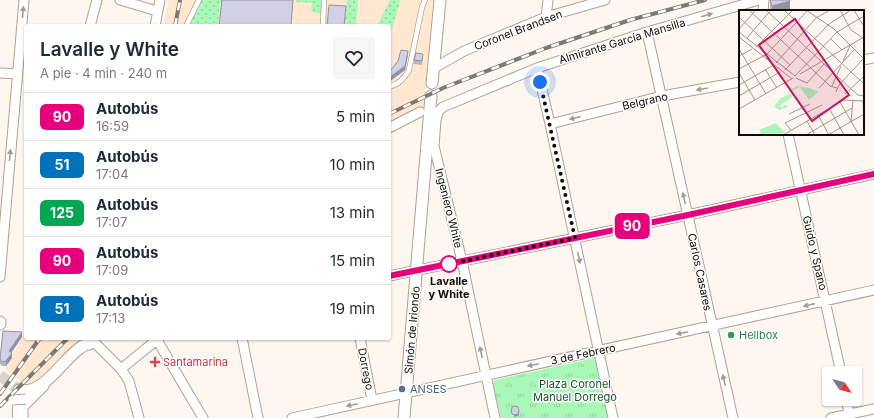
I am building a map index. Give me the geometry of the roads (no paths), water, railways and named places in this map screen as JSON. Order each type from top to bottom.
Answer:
[{"type":"street","points":[[0,277],[3,194],[24,0]]},
{"type":"street","points":[[90,24],[96,0]]},
{"type":"street","points":[[120,0],[158,11]]},
{"type":"street","points":[[155,24],[160,0]]},
{"type":"street","points":[[432,83],[440,0]]},
{"type":"street","points":[[546,18],[548,0]]},
{"type":"street","name":"Coronel Brandsen","points":[[434,68],[464,51],[546,18],[605,0]]},
{"type":"street","name":"Almirante García Mansilla","points":[[443,107],[537,68],[647,32],[759,0]]},
{"type":"street","points":[[763,10],[764,0]]},
{"type":"street","name":"Carlos Casares","points":[[647,32],[733,418]]},
{"type":"street","points":[[864,60],[874,58]]},
{"type":"street","points":[[537,68],[613,418]]},
{"type":"street","points":[[0,73],[17,74]]},
{"type":"street","name":"Belgrano","points":[[550,124],[662,96],[739,82]]},
{"type":"street","points":[[431,96],[431,146]]},
{"type":"street","name":"Simón de Iriondo","points":[[404,418],[416,270],[431,146],[438,112],[443,107]]},
{"type":"street","points":[[391,127],[420,112]]},
{"type":"street","name":"Guido y Spano","points":[[788,135],[826,301],[839,366]]},
{"type":"street","name":"Ingeniero White","points":[[431,146],[462,261],[495,418]]},
{"type":"street","points":[[391,276],[688,215],[874,174]]},
{"type":"street","name":"3 de Febrero","points":[[292,418],[874,290]]},
{"type":"street","points":[[121,369],[154,340],[203,418]]},
{"type":"street","points":[[242,340],[258,418]]},
{"type":"street","name":"Dorrego","points":[[360,340],[372,400]]},
{"type":"street","points":[[93,341],[121,369],[129,381],[139,418]]},
{"type":"street","points":[[24,418],[23,407],[28,399],[93,341]]},
{"type":"street","points":[[19,418],[17,410],[21,399],[19,390],[27,392],[38,388],[79,348],[93,341]]},
{"type":"street","points":[[16,418],[13,405],[14,400],[28,399]]},
{"type":"street","points":[[847,406],[849,416]]},
{"type":"street","points":[[831,418],[849,416],[874,409]]},
{"type":"lane","points":[[187,24],[199,0]]},
{"type":"lane","points":[[323,24],[324,0]]},
{"type":"lane","points":[[391,86],[404,79],[409,70],[422,7],[425,0]]},
{"type":"tunnel","points":[[0,375],[19,390]]},
{"type":"railway","points":[[175,24],[180,0]]},
{"type":"railway","points":[[391,113],[443,88],[546,48],[630,20],[705,0]]},
{"type":"railway","points":[[0,394],[39,340]]},
{"type":"railway","points":[[0,406],[66,340]]},
{"type":"place","name":"Lavalle y White","points":[[449,264]]},
{"type":"place","name":"Hellbox","points":[[731,335]]},
{"type":"place","name":"Santamarina","points":[[155,362]]},
{"type":"place","name":"ANSES","points":[[402,389]]},
{"type":"park label","name":"Plaza Coronel Manuel Dorrego","points":[[575,390]]}]
